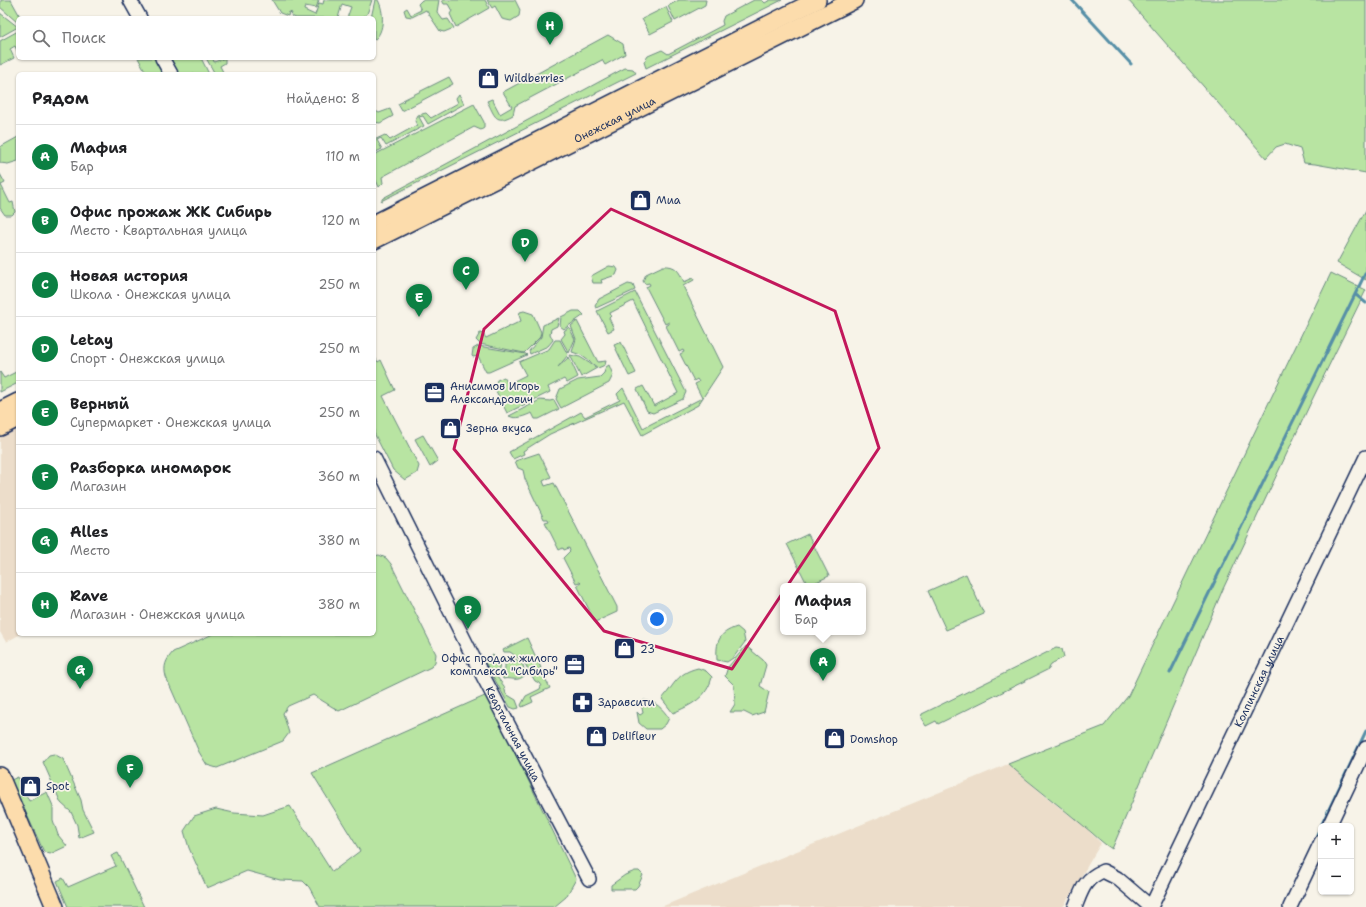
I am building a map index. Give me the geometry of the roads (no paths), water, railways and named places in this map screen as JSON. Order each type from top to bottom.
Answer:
[{"type":"main road","name":"Онежская улица","points":[[376,223],[817,0]]},
{"type":"main road","name":"Онежская улица","points":[[376,239],[854,0]]},
{"type":"main road","points":[[0,411],[16,403]]},
{"type":"main road","points":[[0,427],[16,419]]},
{"type":"main road","points":[[0,776],[55,907]]},
{"type":"street","points":[[130,0],[139,16]]},
{"type":"street","points":[[163,60],[170,72]]},
{"type":"street","name":"Колпинская улица","points":[[1151,907],[1366,457]]},
{"type":"street","name":"Квартальная улица","points":[[376,462],[473,656],[590,879]]},
{"type":"street","points":[[1330,823],[1366,748]]},
{"type":"street","points":[[1290,907],[1318,848]]},
{"type":"street","points":[[1075,907],[1086,882],[1093,875],[1103,871],[1117,878],[1151,907]]},
{"type":"waterway","points":[[1072,0],[1131,64]]},
{"type":"waterway","points":[[1170,673],[1366,272]]},
{"type":"waterway","points":[[1356,295],[1366,303]]},
{"type":"waterway","points":[[1322,823],[1366,731]]},
{"type":"waterway","points":[[1314,842],[1318,833]]},
{"type":"place","name":"Rave","points":[[550,45]]},
{"type":"place","name":"Wildberries","points":[[489,78]]},
{"type":"place","name":"Миа","points":[[640,200]]},
{"type":"place","name":"Letay","points":[[525,262]]},
{"type":"place","name":"Новая история","points":[[466,290]]},
{"type":"place","name":"Верный","points":[[419,317]]},
{"type":"place","name":"Анисимов Игорь Александрович","points":[[434,392]]},
{"type":"place","name":"Зерна вкуса","points":[[451,428]]},
{"type":"place","name":"Офис прожаж ЖК Сибирь","points":[[468,629]]},
{"type":"place","name":"23","points":[[625,649]]},
{"type":"place","name":"Офис продаж жилого комплекса \"Сибирь\"","points":[[574,664]]},
{"type":"place","name":"Мафия","points":[[823,681]]},
{"type":"place","name":"Alles","points":[[80,689]]},
{"type":"place","name":"Здравсити","points":[[583,702]]},
{"type":"place","name":"Delifleur","points":[[597,736]]},
{"type":"place","name":"Domshop","points":[[835,739]]},
{"type":"place","name":"Spot","points":[[30,786]]},
{"type":"place","name":"Разборка иномарок","points":[[130,788]]}]
